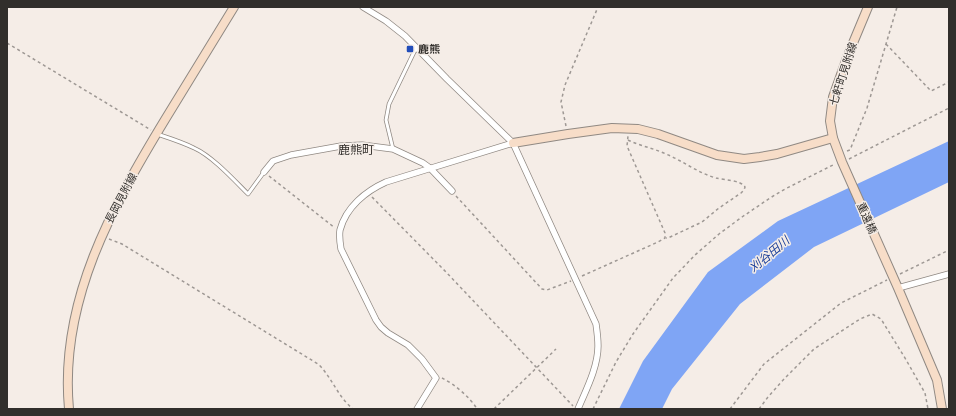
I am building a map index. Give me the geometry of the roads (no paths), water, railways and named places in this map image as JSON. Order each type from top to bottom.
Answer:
[{"type":"main road","name":"長岡見附線","points":[[69,409],[69,358],[74,324],[79,299],[92,259],[125,189],[156,134],[234,7]]},
{"type":"main road","name":"七軒町見附線","points":[[845,163],[835,147],[833,138],[830,121],[833,96],[868,7]]},
{"type":"main road","points":[[513,143],[612,128],[638,129],[658,134],[716,155],[760,158],[833,138]]},
{"type":"main road","name":"重遠橋","points":[[845,163],[898,288]]},
{"type":"main road","points":[[898,288],[937,380],[942,409]]},
{"type":"street","points":[[363,7],[386,21],[405,36],[513,143],[596,324],[598,348],[594,370],[577,409]]},
{"type":"street","points":[[417,409],[436,378],[422,359],[408,345],[388,333],[376,320],[341,249],[340,231],[343,222],[354,205],[367,192],[375,187],[386,182],[513,143]]},
{"type":"street","points":[[264,172],[273,161],[280,158],[341,146],[362,145],[393,149],[422,163],[430,168],[452,191]]},
{"type":"street","points":[[898,288],[949,274]]},
{"type":"lane","points":[[393,149],[386,120],[389,104],[416,48]]},
{"type":"lane","points":[[156,134],[194,147],[201,151],[220,166],[248,194],[264,172]]},
{"type":"water","name":"刈谷田川","points":[[949,141],[949,182],[814,247],[740,304],[672,389],[662,409],[619,409],[643,361],[708,272],[778,221]]},
{"type":"place","name":"鹿熊","points":[[410,49]]},
{"type":"district","name":"鹿熊町","points":[[356,149]]}]
